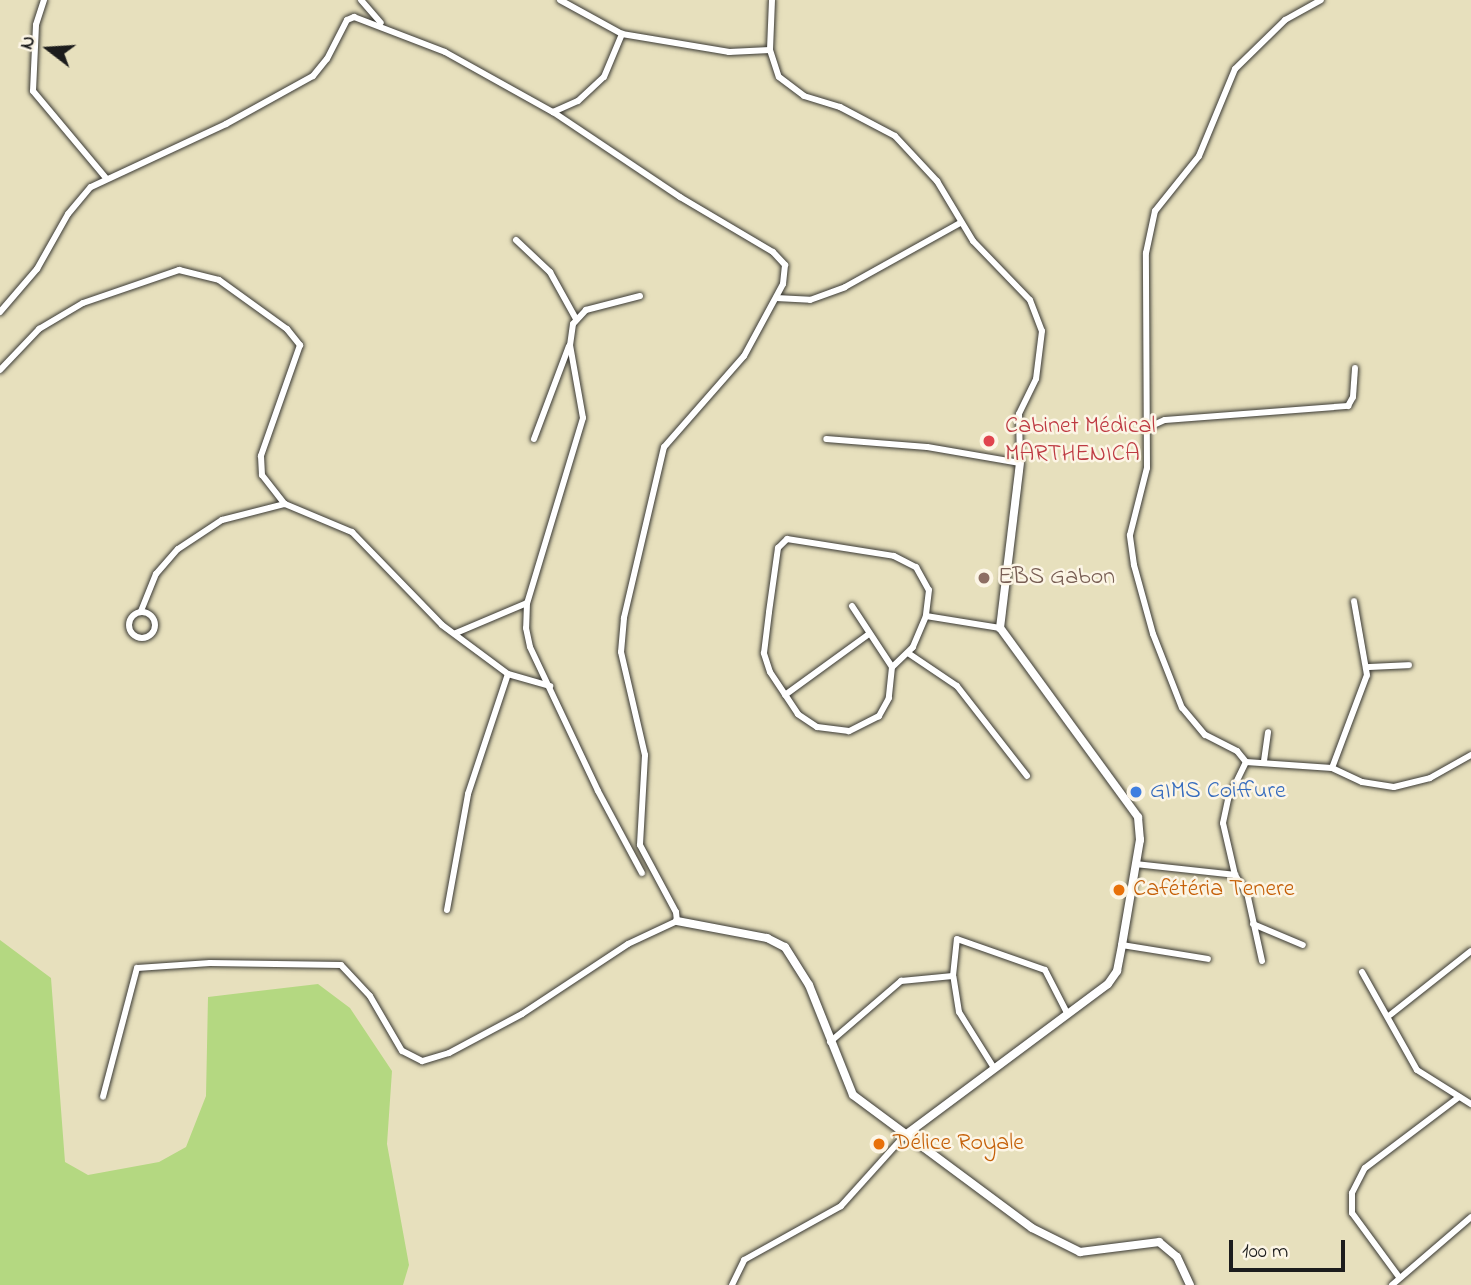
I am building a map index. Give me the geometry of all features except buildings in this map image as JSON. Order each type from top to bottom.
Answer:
[{"type":"street","points":[[44,0],[36,25],[33,91],[106,178]]},
{"type":"street","points":[[361,0],[382,25]]},
{"type":"street","points":[[560,0],[622,34],[729,52],[770,50]]},
{"type":"street","points":[[732,1285],[744,1260],[841,1206],[904,1136],[1113,978],[1122,945],[1140,828],[1134,808],[1000,628],[1000,597],[1020,463],[1019,414],[1036,379],[1042,331],[1030,300],[960,223],[937,181],[895,136],[786,85],[770,50],[772,0]]},
{"type":"street","points":[[1246,762],[1237,751],[1205,735],[1182,708],[1145,609],[1130,535],[1145,481],[1149,427],[1145,276],[1155,211],[1199,156],[1235,69],[1285,20],[1321,0]]},
{"type":"street","points":[[0,313],[37,269],[78,201],[106,178],[226,124],[313,76],[327,59],[347,20],[361,17],[444,52],[554,112],[680,197],[774,252],[786,274],[744,356],[664,447],[624,618],[621,652],[645,755],[640,845],[676,912],[677,921]]},
{"type":"street","points":[[554,112],[579,101],[604,77],[622,34]]},
{"type":"street","points":[[776,298],[810,300],[845,287],[960,223]]},
{"type":"street","points":[[516,240],[550,272],[576,319],[570,345],[534,439]]},
{"type":"street","points":[[0,370],[39,329],[83,303],[179,270],[219,280],[287,330],[300,345],[261,456],[262,475],[285,504],[352,532],[372,548],[425,612],[456,632],[508,674],[550,686]]},
{"type":"street","points":[[576,319],[606,302],[640,296]]},
{"type":"street","points":[[570,345],[583,418],[527,603],[527,639],[642,873]]},
{"type":"street","points":[[1149,427],[1165,420],[1348,406],[1353,397],[1355,368]]},
{"type":"street","points":[[826,439],[927,447],[1020,463]]},
{"type":"street","points":[[141,611],[156,574],[178,549],[222,520],[285,504]]},
{"type":"street","points":[[784,540],[911,562],[929,590],[926,616],[908,653],[892,667],[885,709],[869,723],[849,731],[829,731],[806,722],[765,664],[764,653],[778,548],[784,540]]},
{"type":"street","points":[[1332,768],[1367,667],[1354,601]]},
{"type":"street","points":[[456,632],[527,603]]},
{"type":"street","points":[[852,606],[892,667]]},
{"type":"street","points":[[141,611],[148,612],[155,624],[149,636],[143,639],[136,637],[128,626],[134,613],[141,611]]},
{"type":"street","points":[[926,616],[1000,628]]},
{"type":"street","points":[[785,695],[870,634]]},
{"type":"street","points":[[908,653],[957,686],[1027,776]]},
{"type":"street","points":[[1367,667],[1409,664]]},
{"type":"street","points":[[447,909],[468,794],[508,674]]},
{"type":"street","points":[[1264,761],[1268,732]]},
{"type":"street","points":[[1246,762],[1264,761],[1295,768],[1332,768],[1362,782],[1394,787],[1430,778],[1471,755]]},
{"type":"street","points":[[1246,762],[1228,799],[1223,823],[1236,875],[1247,891],[1262,961]]},
{"type":"street","points":[[1136,864],[1236,875]]},
{"type":"street","points":[[103,1097],[136,968],[210,963],[341,965],[370,996],[402,1051],[422,1061],[522,1014],[628,944],[677,921],[767,938],[785,947],[809,985],[853,1095],[904,1136],[1060,1246],[1089,1252],[1159,1242],[1177,1257],[1190,1285]]},
{"type":"street","points":[[1253,924],[1303,945]]},
{"type":"street","points":[[993,1068],[959,1012],[953,976],[954,942],[968,941],[1045,970],[1067,1013]]},
{"type":"street","points":[[1122,945],[1208,959]]},
{"type":"street","points":[[1390,1015],[1471,951]]},
{"type":"street","points":[[1362,972],[1390,1015],[1417,1070],[1471,1104]]},
{"type":"street","points":[[830,1042],[901,981],[953,976]]},
{"type":"street","points":[[1399,1277],[1352,1213],[1352,1193],[1365,1168],[1459,1097]]},
{"type":"street","points":[[1392,1285],[1471,1217]]},
{"type":"green space","points":[[0,940],[51,978],[65,1162],[88,1175],[159,1162],[186,1147],[206,1096],[208,997],[318,984],[350,1008],[392,1071],[387,1144],[409,1265],[403,1285],[0,1285]]},
{"type":"place","name":"Cabinet Médical MARTHENICA","points":[[989,441]]},
{"type":"place","name":"EBS Gabon","points":[[984,578]]},
{"type":"place","name":"GIMS Coiffure","points":[[1136,792]]},
{"type":"place","name":"Cafétéria Tenere","points":[[1119,890]]},
{"type":"place","name":"Délice Royale","points":[[879,1144]]}]
